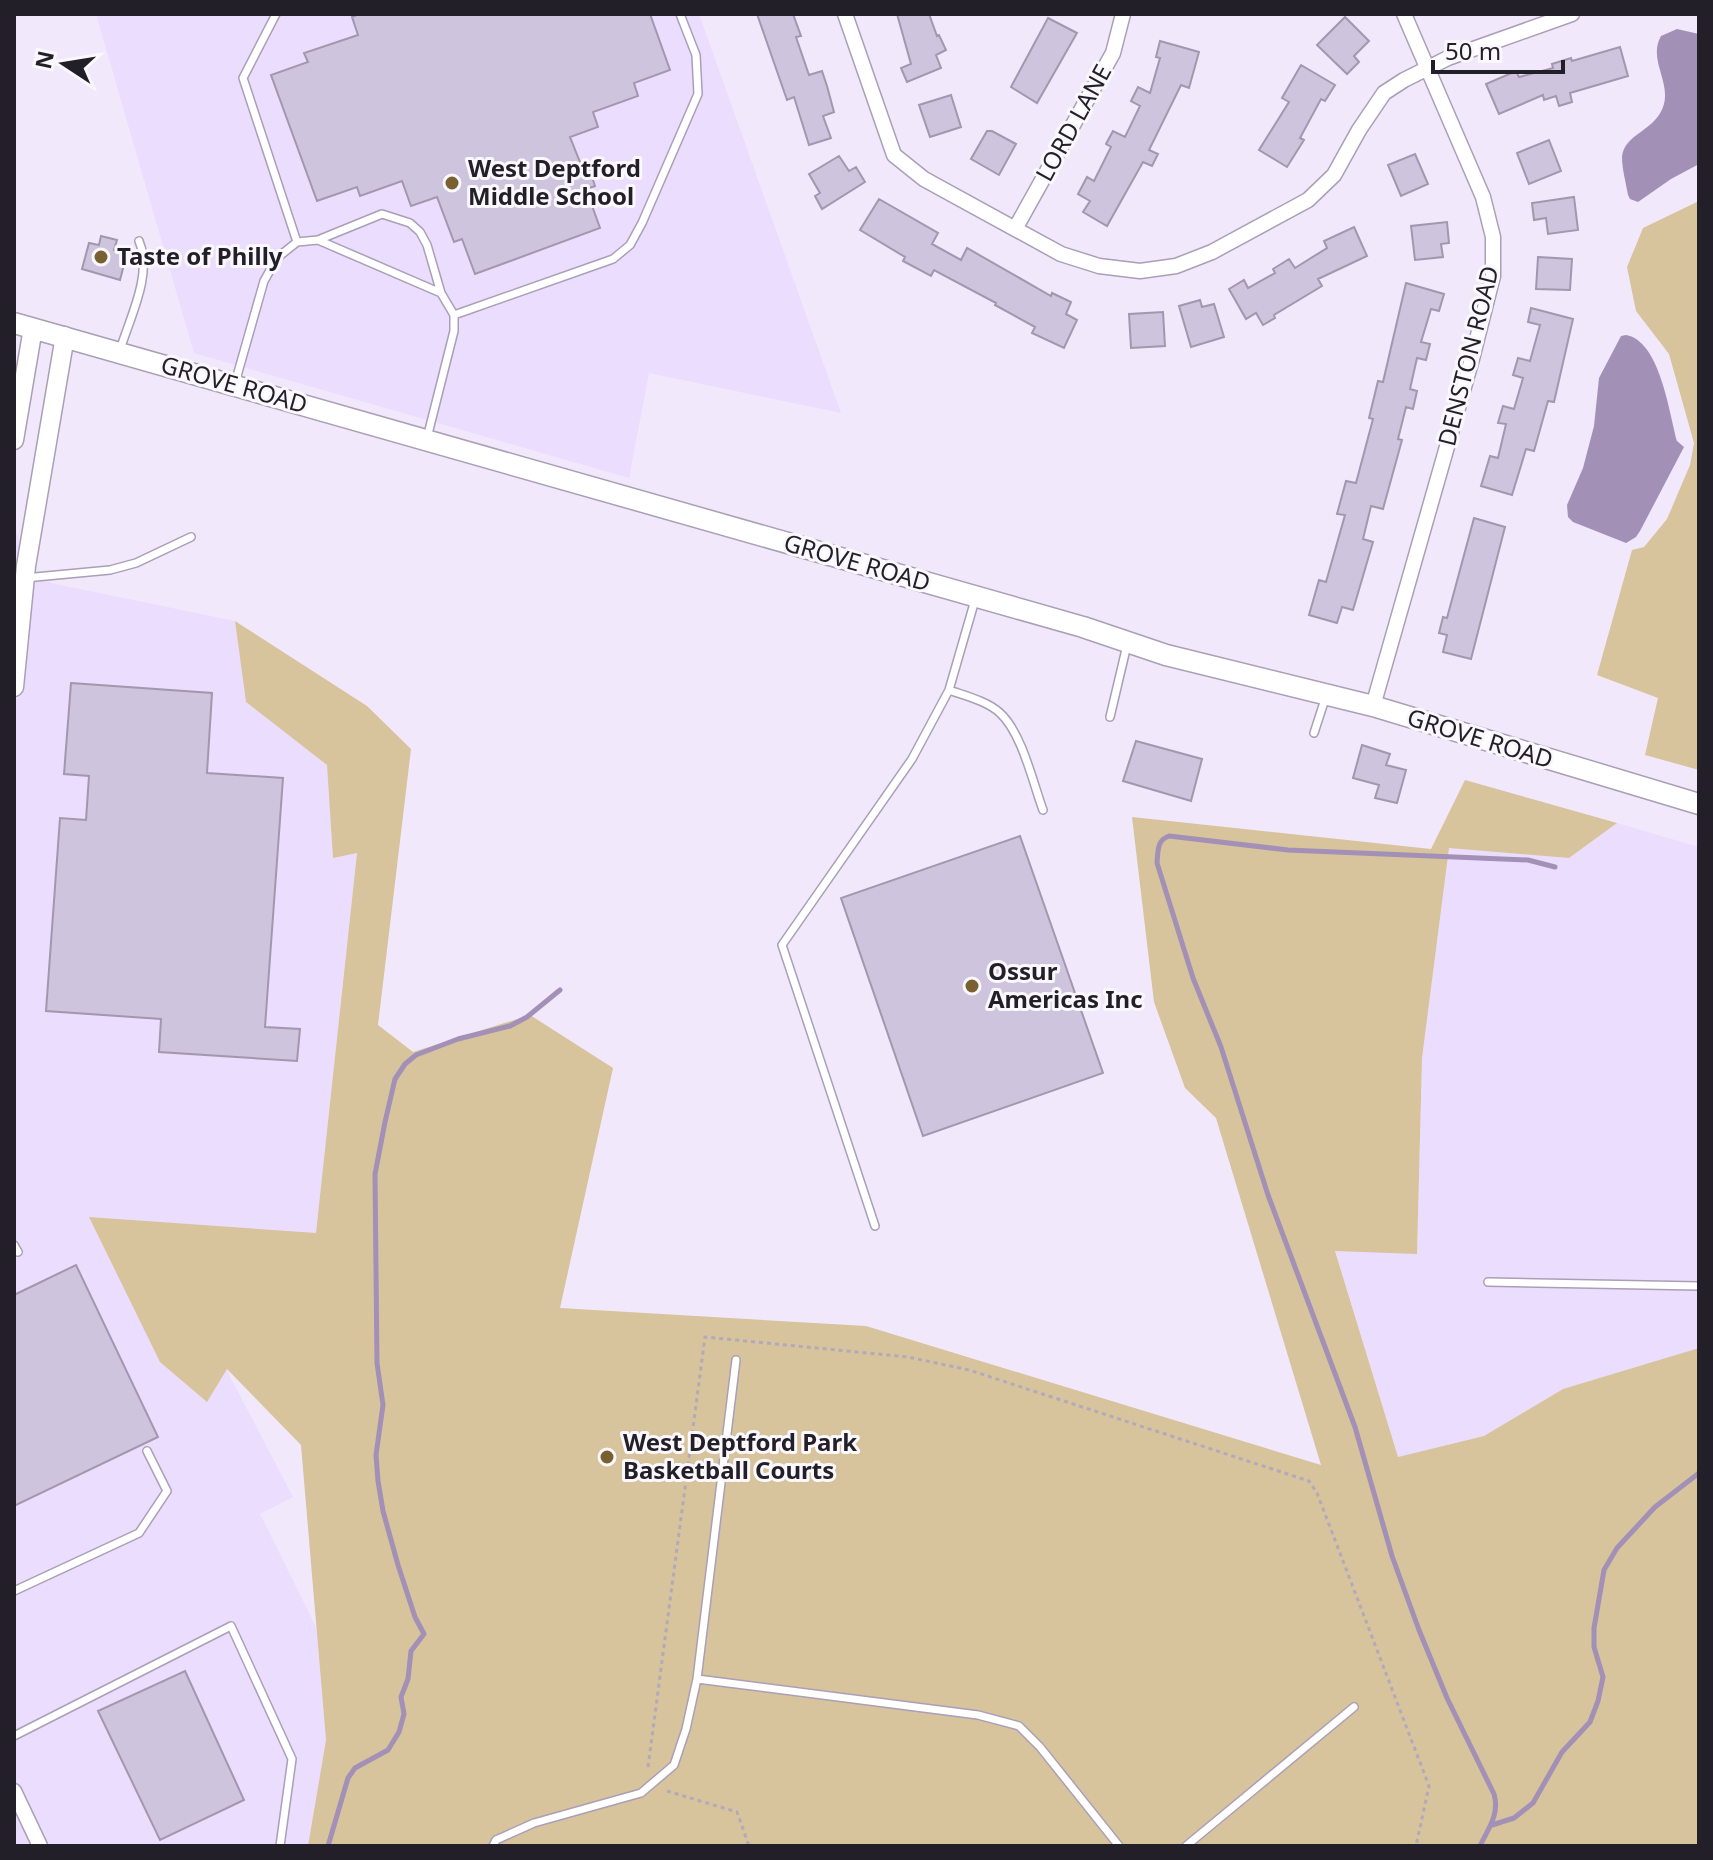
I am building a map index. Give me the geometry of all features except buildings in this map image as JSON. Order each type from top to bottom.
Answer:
[{"type":"main road","name":"GROVE ROAD","points":[[24,325],[976,597],[1166,655],[1373,706],[1699,804]]},
{"type":"street","points":[[845,14],[894,155],[924,179],[1061,254],[1099,266],[1140,271],[1176,266],[1212,252],[1308,200],[1334,175],[1384,93],[1428,68],[1572,14]]},
{"type":"street","name":"LORD LANE","points":[[1015,229],[1113,53],[1123,14]]},
{"type":"street","name":"DENSTON ROAD","points":[[1373,706],[1468,375],[1493,276],[1493,237],[1483,197],[1404,14]]},
{"type":"street","points":[[14,440],[24,325]]},
{"type":"street","points":[[14,687],[20,579],[65,336]]},
{"type":"street","points":[[14,1791],[40,1846]]},
{"type":"lane","points":[[276,14],[243,78],[297,242]]},
{"type":"lane","points":[[454,315],[613,259],[630,245],[698,94],[696,55],[680,14]]},
{"type":"lane","points":[[234,385],[264,281],[277,258],[297,242],[318,240],[382,214],[410,223],[420,232],[441,293],[454,315],[454,331],[427,440]]},
{"type":"lane","points":[[318,240],[441,293]]},
{"type":"lane","points":[[120,352],[144,271],[145,255],[139,241]]},
{"type":"lane","points":[[20,579],[110,570],[136,563],[191,537]]},
{"type":"lane","points":[[875,1226],[782,945],[909,763],[949,690],[976,597]]},
{"type":"lane","points":[[1110,717],[1127,642]]},
{"type":"lane","points":[[949,690],[1000,713],[1014,730],[1043,810]]},
{"type":"lane","points":[[1314,733],[1327,694]]},
{"type":"lane","points":[[1488,1282],[1699,1286]]},
{"type":"lane","points":[[493,1846],[496,1840],[534,1823],[641,1793],[674,1765],[697,1679],[736,1360]]},
{"type":"lane","points":[[14,1591],[139,1533],[167,1491],[147,1451]]},
{"type":"lane","points":[[14,1736],[231,1626],[292,1759],[280,1846]]},
{"type":"lane","points":[[697,1679],[978,1715],[1019,1726],[1040,1747],[1119,1846]]},
{"type":"lane","points":[[1186,1846],[1354,1707]]},
{"type":"path","points":[[648,1767],[705,1337],[908,1357],[969,1370],[1309,1481],[1317,1493],[1429,1786],[1416,1846]]},
{"type":"path","points":[[667,1791],[737,1812],[749,1846]]},
{"type":"shaded area","name":"West Deptford Middle School","points":[[96,14],[699,14],[841,413],[649,373],[629,478],[194,353]]},
{"type":"shaded area","points":[[1677,29],[1699,34],[1699,164],[1638,202],[1628,195],[1622,157],[1628,142],[1655,120],[1664,104],[1658,45],[1661,36]]},
{"type":"shaded area","points":[[1699,201],[1699,770],[1645,755],[1658,698],[1597,675],[1632,550],[1644,547],[1667,519],[1690,465],[1694,443],[1669,354],[1636,311],[1627,267],[1643,228]]},
{"type":"shaded area","points":[[1621,336],[1638,340],[1655,364],[1677,441],[1684,447],[1640,531],[1626,543],[1573,522],[1568,517],[1567,505],[1583,468],[1594,426],[1599,378]]},
{"type":"shaded area","points":[[14,523],[26,566],[51,583],[235,621],[246,702],[327,765],[333,857],[357,852],[316,1234],[90,1217],[226,1369],[293,1497],[260,1514],[316,1627],[326,1740],[308,1846],[14,1846]]},
{"type":"shaded area","points":[[235,621],[367,706],[411,749],[378,1025],[413,1052],[530,1015],[613,1068],[560,1308],[866,1326],[1321,1465],[1216,1118],[1185,1088],[1154,1002],[1132,817],[1431,849],[1465,780],[1617,823],[1569,858],[1449,848],[1422,1058],[1417,1254],[1335,1251],[1398,1457],[1484,1436],[1563,1389],[1699,1348],[1699,1846],[308,1846],[326,1740],[301,1445],[227,1369],[207,1402],[160,1362],[89,1217],[316,1233],[357,853],[333,858],[327,765],[246,702]]},
{"type":"shaded area","points":[[1617,823],[1699,847],[1699,1348],[1563,1389],[1484,1436],[1398,1457],[1335,1250],[1417,1253],[1422,1058],[1449,848],[1569,858]]},
{"type":"waterway","points":[[1480,1846],[1494,1815],[1494,1794],[1447,1698],[1392,1556],[1355,1427],[1268,1195],[1157,863],[1160,843],[1169,836],[1288,850],[1528,860],[1555,867]]},
{"type":"waterway","points":[[328,1846],[348,1778],[355,1768],[388,1750],[399,1732],[404,1714],[401,1697],[408,1679],[411,1651],[424,1634],[415,1617],[383,1511],[376,1455],[383,1405],[377,1363],[375,1174],[395,1079],[416,1055],[458,1039],[510,1026],[527,1017],[560,990]]},
{"type":"waterway","points":[[1492,1825],[1514,1818],[1533,1803],[1562,1752],[1590,1722],[1603,1677],[1594,1647],[1594,1628],[1604,1570],[1617,1548],[1655,1507],[1699,1473]]},
{"type":"place","name":"West Deptford Middle School","points":[[452,183]]},
{"type":"place","name":"Taste of Philly","points":[[101,257]]},
{"type":"place","name":"Ossur Americas Inc","points":[[972,986]]},
{"type":"place","name":"West Deptford Park Basketball Courts","points":[[607,1457]]}]
